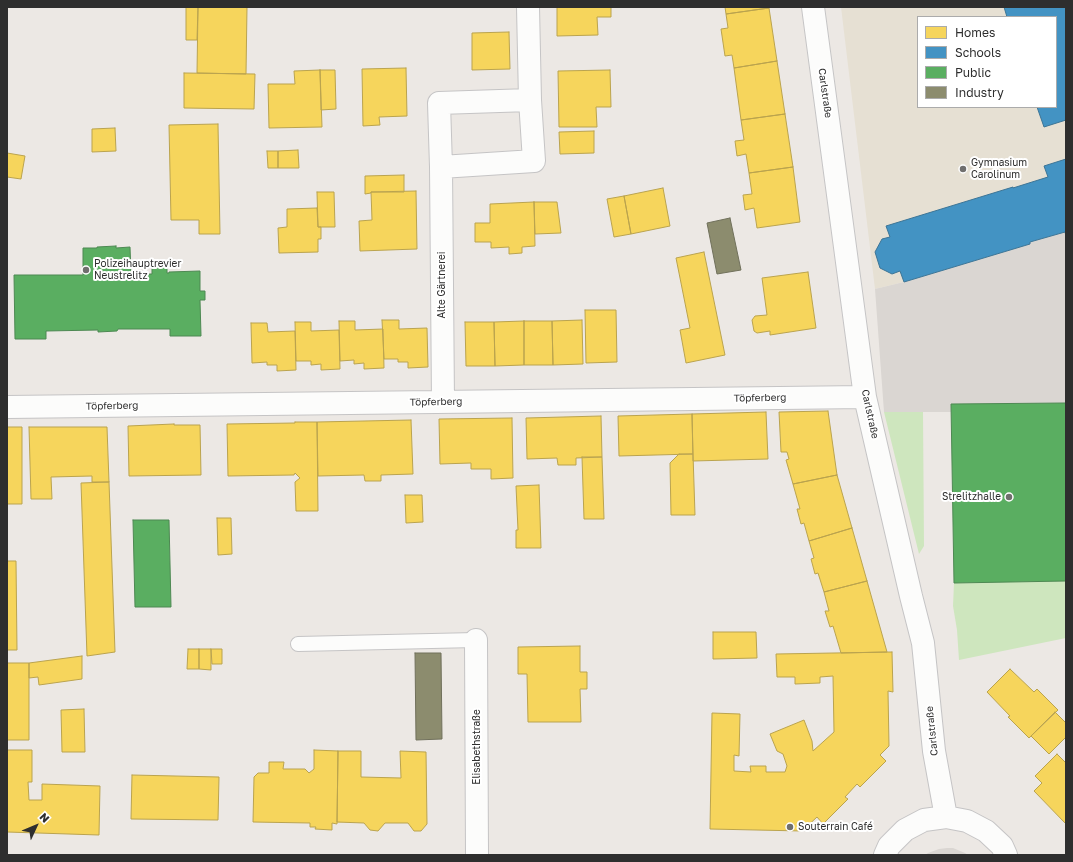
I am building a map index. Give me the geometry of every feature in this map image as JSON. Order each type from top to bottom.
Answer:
[{"type":"street","points":[[441,167],[534,161],[530,100],[528,7]]},
{"type":"street","name":"Carlstraße","points":[[813,7],[865,397],[923,643],[934,751],[946,817]]},
{"type":"street","name":"Alte Gärtnerei","points":[[443,402],[439,103],[530,100]]},
{"type":"street","name":"Töpferberg","points":[[7,407],[865,397]]},
{"type":"street","name":"Elisabethstraße","points":[[476,640],[477,855]]},
{"type":"street","points":[[885,855],[890,846],[905,830],[924,820],[946,817],[967,820],[986,831],[1002,846],[1006,855]]},
{"type":"lane","points":[[298,644],[476,640]]},
{"type":"shaded area","name":"Gymnasium Carolinum","points":[[841,7],[1066,7],[1066,236],[1064,232],[1030,242],[1030,244],[904,282],[875,289]]},
{"type":"shaded area","points":[[1065,232],[1066,403],[952,404],[951,412],[884,412],[875,289],[904,282]]},
{"type":"shaded area","points":[[953,848],[968,855],[925,855],[939,849]]},
{"type":"green space","points":[[884,412],[923,412],[924,546],[919,554]]},
{"type":"green space","points":[[1066,581],[1066,638],[959,660],[957,630],[953,606],[954,583]]},
{"type":"building: Homes","points":[[186,7],[198,7],[197,40],[186,40]]},
{"type":"building: Homes","points":[[198,7],[247,7],[246,74],[197,73]]},
{"type":"building: Homes","points":[[557,7],[611,7],[611,17],[597,17],[598,35],[557,36]]},
{"type":"building: Homes","points":[[725,7],[769,7],[769,8],[726,14]]},
{"type":"building: Homes","points":[[769,8],[777,61],[734,68],[732,55],[725,56],[721,29],[728,28],[726,14]]},
{"type":"building: Homes","points":[[509,32],[510,69],[472,70],[472,33]]},
{"type":"building: Homes","points":[[777,61],[785,114],[741,120],[734,68]]},
{"type":"building: Homes","points":[[406,68],[407,116],[379,117],[380,125],[363,126],[362,69]]},
{"type":"building: Homes","points":[[320,70],[322,127],[269,128],[268,84],[295,84],[294,71]]},
{"type":"building: Homes","points":[[320,70],[335,70],[336,109],[321,110]]},
{"type":"building: Homes","points":[[610,70],[611,107],[596,107],[597,127],[559,127],[558,71]]},
{"type":"building: Homes","points":[[184,73],[255,74],[254,109],[184,108]]},
{"type":"building: Homes","points":[[785,114],[793,167],[749,173],[746,154],[737,156],[735,141],[744,140],[741,120]]},
{"type":"building: Homes","points":[[218,124],[220,234],[199,234],[199,220],[171,220],[169,125]]},
{"type":"building: Homes","points":[[115,128],[116,151],[92,152],[92,129]]},
{"type":"building: Homes","points":[[594,131],[594,153],[560,154],[559,132]]},
{"type":"building: Homes","points":[[298,150],[299,168],[278,168],[278,151]]},
{"type":"building: Homes","points":[[267,151],[278,151],[278,168],[268,168]]},
{"type":"building: Homes","points":[[7,153],[25,156],[21,179],[7,177]]},
{"type":"building: Homes","points":[[793,167],[800,222],[757,228],[754,208],[745,210],[743,195],[752,194],[749,173]]},
{"type":"building: Homes","points":[[404,175],[404,192],[371,192],[365,194],[365,176]]},
{"type":"building: Homes","points":[[663,188],[670,226],[631,234],[624,196]]},
{"type":"building: Homes","points":[[416,191],[417,249],[360,251],[359,221],[372,220],[371,192]]},
{"type":"building: Homes","points":[[317,192],[334,192],[335,227],[318,227]]},
{"type":"building: Homes","points":[[624,196],[631,234],[614,237],[607,199]]},
{"type":"building: Homes","points":[[534,202],[535,246],[522,247],[522,253],[509,254],[509,247],[491,248],[491,242],[475,242],[475,223],[490,223],[490,204]]},
{"type":"building: Homes","points":[[534,202],[557,202],[561,233],[535,234]]},
{"type":"building: Homes","points":[[317,208],[318,227],[321,227],[321,239],[318,239],[318,252],[279,253],[278,228],[287,227],[287,209]]},
{"type":"building: Homes","points":[[704,252],[725,355],[686,363],[680,330],[690,328],[676,258]]},
{"type":"building: Homes","points":[[808,272],[816,328],[770,335],[770,331],[757,333],[754,331],[752,320],[755,316],[767,315],[762,278]]},
{"type":"building: Homes","points":[[585,310],[616,310],[617,362],[586,363]]},
{"type":"building: Homes","points":[[382,320],[399,320],[399,329],[427,328],[428,367],[408,368],[408,362],[398,362],[398,359],[384,359]]},
{"type":"building: Homes","points":[[582,320],[583,364],[553,365],[552,321]]},
{"type":"building: Homes","points":[[339,321],[355,321],[355,330],[383,329],[384,368],[364,369],[364,363],[354,364],[354,360],[340,361]]},
{"type":"building: Homes","points":[[524,321],[524,365],[495,366],[494,322]]},
{"type":"building: Homes","points":[[524,321],[552,321],[553,365],[524,365]]},
{"type":"building: Homes","points":[[295,322],[311,322],[311,331],[339,330],[340,369],[321,370],[321,364],[311,365],[311,361],[296,361]]},
{"type":"building: Homes","points":[[465,322],[494,322],[495,366],[466,366]]},
{"type":"building: Homes","points":[[251,323],[267,323],[268,332],[295,331],[296,370],[277,371],[277,365],[267,365],[267,362],[252,363]]},
{"type":"building: Homes","points":[[828,411],[837,475],[793,484],[786,460],[789,459],[787,452],[781,452],[779,412]]},
{"type":"building: Homes","points":[[766,412],[768,459],[693,461],[692,414]]},
{"type":"building: Homes","points":[[692,414],[693,454],[619,456],[618,416]]},
{"type":"building: Homes","points":[[601,416],[602,457],[576,458],[576,465],[558,465],[557,458],[527,459],[526,418]]},
{"type":"building: Homes","points":[[512,418],[513,478],[491,479],[491,469],[471,469],[471,463],[440,464],[439,419]]},
{"type":"building: Homes","points":[[411,420],[413,474],[381,475],[381,481],[365,481],[364,475],[318,476],[317,422]]},
{"type":"building: Homes","points":[[317,422],[318,511],[296,511],[295,482],[300,478],[295,473],[294,475],[228,476],[227,424]]},
{"type":"building: Homes","points":[[174,424],[200,425],[201,475],[129,476],[128,426]]},
{"type":"building: Homes","points":[[7,427],[22,427],[22,504],[7,504]]},
{"type":"building: Homes","points":[[29,427],[107,427],[109,482],[92,482],[92,476],[51,477],[52,499],[31,499]]},
{"type":"building: Homes","points":[[679,454],[693,454],[695,515],[671,515],[670,463]]},
{"type":"building: Homes","points":[[582,457],[602,457],[604,519],[584,519]]},
{"type":"building: Homes","points":[[837,475],[852,528],[809,541],[804,523],[801,524],[797,509],[800,509],[793,484]]},
{"type":"building: Homes","points":[[109,482],[115,652],[87,656],[81,483]]},
{"type":"building: Homes","points":[[539,485],[541,548],[516,548],[516,530],[518,530],[516,486]]},
{"type":"building: Homes","points":[[405,495],[422,495],[423,522],[406,523]]},
{"type":"building: Homes","points":[[217,518],[231,518],[232,554],[218,555]]},
{"type":"building: Homes","points":[[852,528],[867,581],[824,592],[818,573],[815,574],[811,559],[814,558],[809,541]]},
{"type":"building: Homes","points":[[7,561],[16,561],[17,650],[7,650]]},
{"type":"building: Homes","points":[[867,581],[887,652],[841,653],[833,626],[830,627],[825,611],[829,611],[824,592]]},
{"type":"building: Homes","points":[[713,632],[756,632],[757,658],[713,659]]},
{"type":"building: Homes","points":[[580,646],[580,672],[587,672],[587,689],[580,689],[581,722],[528,722],[527,674],[518,674],[518,647]]},
{"type":"building: Homes","points":[[188,649],[199,649],[199,669],[187,669]]},
{"type":"building: Homes","points":[[199,649],[211,649],[211,670],[199,669]]},
{"type":"building: Homes","points":[[211,649],[222,649],[222,664],[212,664]]},
{"type":"building: Homes","points":[[892,652],[893,692],[888,691],[889,746],[880,755],[886,761],[860,787],[857,784],[845,797],[848,799],[823,824],[817,817],[802,831],[710,829],[712,713],[740,714],[739,756],[734,755],[734,771],[751,772],[750,766],[766,766],[766,772],[785,772],[787,766],[783,754],[777,751],[770,734],[804,720],[812,741],[813,751],[834,732],[833,676],[820,677],[820,683],[795,684],[795,677],[777,677],[776,654]]},
{"type":"building: Homes","points":[[82,656],[82,679],[39,685],[38,677],[29,678],[29,663]]},
{"type":"building: Homes","points":[[7,663],[29,663],[29,740],[7,740]]},
{"type":"building: Homes","points":[[1010,669],[1034,692],[1037,689],[1058,710],[1029,738],[1008,717],[1010,716],[987,692]]},
{"type":"building: Homes","points":[[84,709],[85,752],[62,752],[61,710]]},
{"type":"building: Homes","points":[[1055,712],[1066,723],[1066,737],[1049,754],[1031,736]]},
{"type":"building: Homes","points":[[7,750],[32,750],[32,782],[28,782],[29,800],[42,800],[42,784],[100,786],[99,835],[7,832]]},
{"type":"building: Homes","points":[[314,750],[338,751],[337,824],[332,823],[332,830],[315,829],[316,827],[310,827],[310,823],[253,822],[254,777],[258,773],[269,773],[269,762],[284,762],[283,769],[305,769],[309,773],[314,769]]},
{"type":"building: Homes","points":[[338,751],[361,751],[361,777],[401,778],[400,751],[426,752],[427,824],[421,831],[414,831],[408,823],[385,823],[378,831],[370,830],[364,823],[337,822]]},
{"type":"building: Homes","points":[[1057,754],[1065,762],[1066,761],[1066,824],[1034,791],[1042,783],[1035,776]]},
{"type":"building: Homes","points":[[132,775],[219,777],[218,820],[131,819]]},
{"type":"building: Schools","points":[[1004,7],[1066,7],[1066,120],[1044,127],[1037,108],[1057,108],[1057,16],[1007,16]]},
{"type":"building: Schools","points":[[1066,159],[1066,236],[1065,232],[904,282],[900,271],[892,274],[880,268],[875,252],[882,239],[890,237],[886,226],[1048,177],[1044,166]]},
{"type":"building: Public","points":[[116,246],[116,248],[130,247],[131,274],[152,274],[152,268],[167,267],[167,273],[200,271],[200,291],[205,291],[205,300],[200,300],[201,336],[170,336],[170,329],[118,329],[117,331],[98,332],[98,330],[46,331],[46,339],[15,339],[14,275],[83,275],[83,248]]},
{"type":"building: Public","name":"Strelitzhalle","points":[[1066,403],[1066,581],[954,583],[951,404]]},
{"type":"building: Public","points":[[133,520],[169,520],[171,607],[135,607]]},
{"type":"building: Industry","points":[[730,218],[741,270],[717,274],[707,223]]},
{"type":"building: Industry","points":[[415,653],[441,653],[442,739],[416,740]]},
{"type":"place","name":"Gymnasium Carolinum","points":[[963,169]]},
{"type":"place","name":"Polizeihauptrevier Neustrelitz","points":[[86,270]]},
{"type":"place","name":"Strelitzhalle","points":[[1009,497]]},
{"type":"place","name":"Souterrain Café","points":[[790,827]]}]
